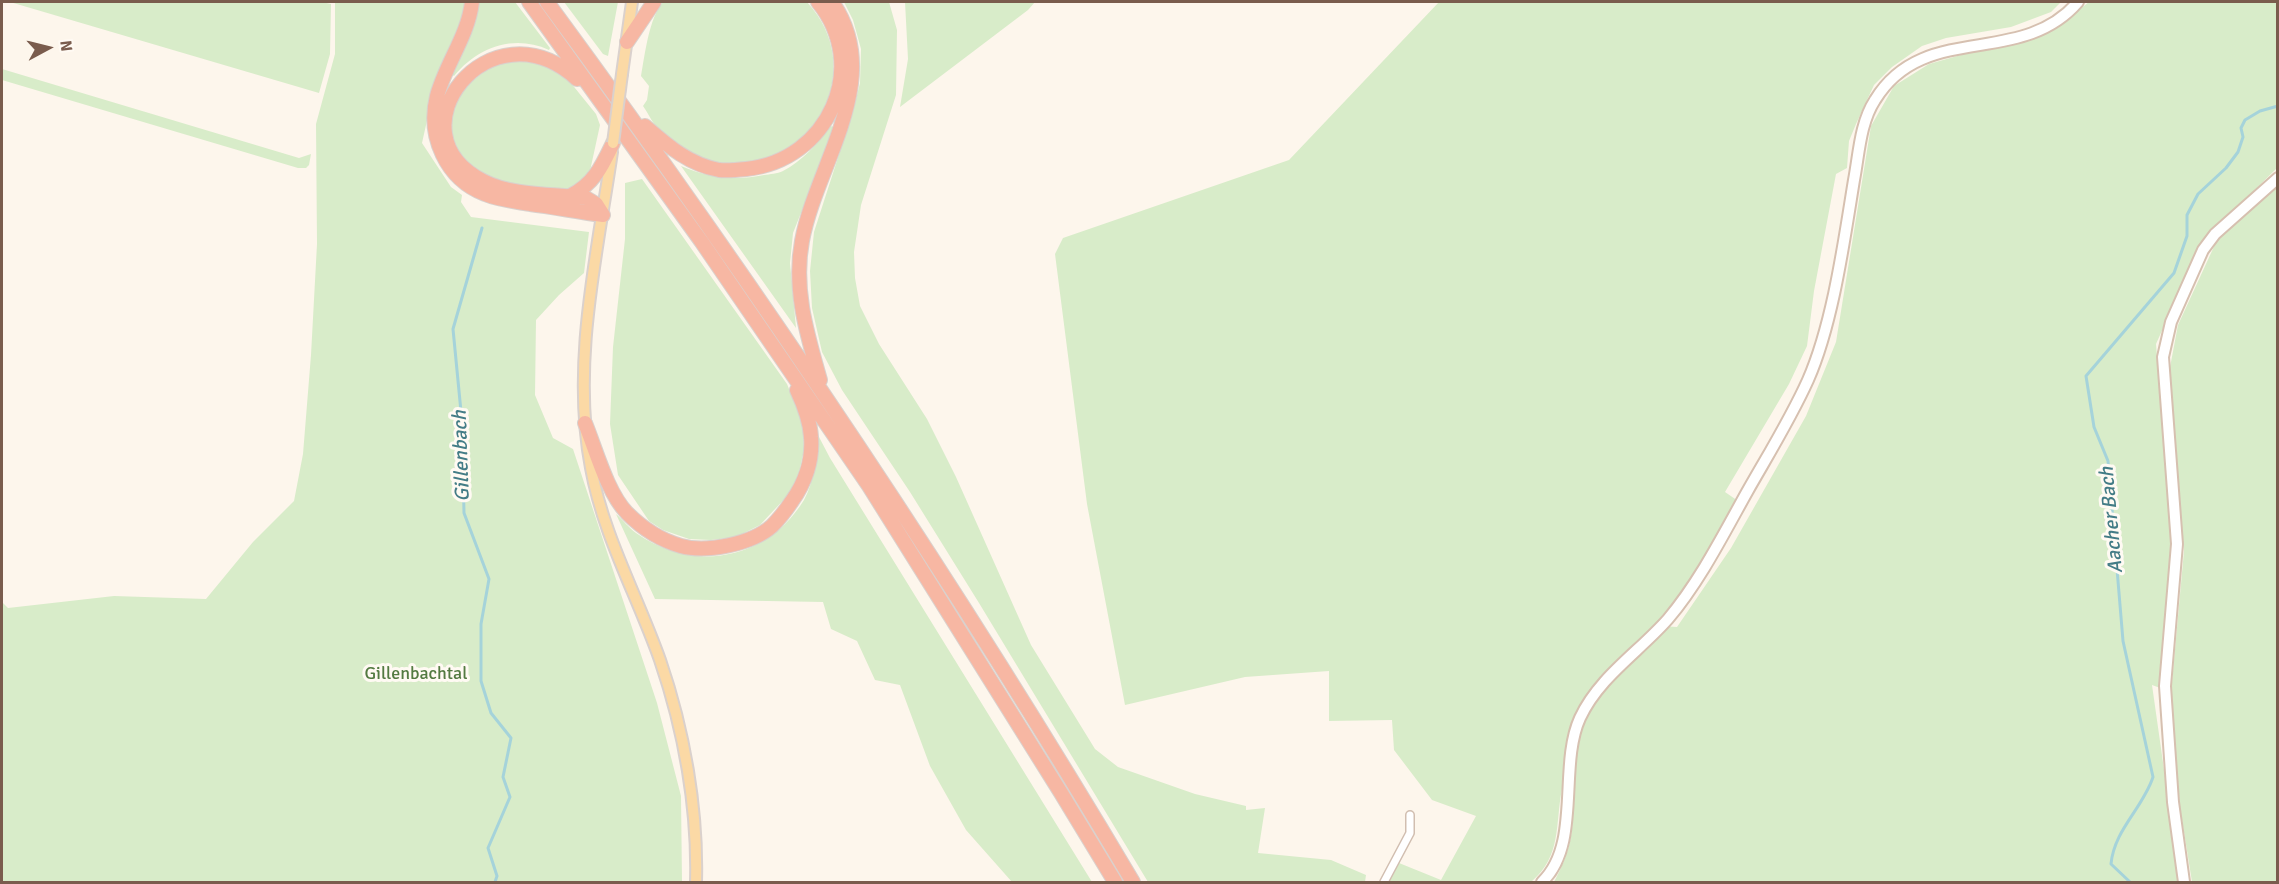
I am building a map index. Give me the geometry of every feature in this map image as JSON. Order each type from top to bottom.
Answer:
[{"type":"highway","points":[[472,2],[465,31],[442,81],[435,107],[435,132],[443,156],[458,176],[485,194],[501,199],[603,215]]},
{"type":"highway","points":[[529,2],[627,136],[784,360],[875,496],[1055,782],[1115,882]]},
{"type":"highway","points":[[547,2],[628,112],[823,391],[949,584],[1075,784],[1133,882]]},
{"type":"highway","points":[[627,42],[654,2]]},
{"type":"highway","points":[[628,112],[677,154],[720,170],[759,168],[791,155],[809,142],[824,124],[834,105],[840,82],[842,54],[837,33],[826,11],[818,2]]},
{"type":"highway","points":[[823,391],[803,320],[799,293],[799,267],[802,241],[810,210],[848,106],[852,75],[847,32],[832,2]]},
{"type":"highway","points":[[603,215],[594,201],[500,188],[475,177],[459,161],[447,136],[445,109],[452,88],[467,68],[479,58],[498,49],[524,47],[543,52],[566,67],[627,136]]},
{"type":"highway","points":[[570,196],[584,189],[593,180],[613,143]]},
{"type":"highway","points":[[585,423],[614,495],[641,526],[660,538],[683,547],[727,546],[749,539],[771,527],[796,495],[808,466],[811,438],[809,420],[784,360]]},
{"type":"main road","points":[[632,2],[587,329],[584,376],[585,423],[590,467],[600,507],[660,660],[674,712],[694,813],[696,882]]},
{"type":"main road","points":[[1542,882],[1549,876],[1559,854],[1564,829],[1570,746],[1579,719],[1599,687],[1668,619],[1689,590],[1716,548],[1809,378],[1826,328],[1864,125],[1874,100],[1889,82],[1910,65],[1948,49],[2027,36],[2054,23],[2078,2]]},
{"type":"main road","points":[[2184,882],[2173,802],[2165,686],[2176,544],[2163,357],[2171,322],[2203,250],[2215,234],[2277,178]]},
{"type":"street","points":[[1384,882],[1410,833],[1410,815]]},
{"type":"green space","points":[[10,2],[322,2],[331,4],[330,54],[319,93]]},
{"type":"green space","name":"Gillenbachtal","points":[[335,2],[467,2],[459,32],[436,80],[422,143],[451,187],[462,195],[461,202],[471,217],[589,232],[584,273],[536,320],[535,395],[553,438],[573,449],[657,703],[681,796],[682,882],[2,882],[2,602],[8,608],[114,596],[206,599],[253,542],[294,501],[303,454],[311,355],[317,244],[316,124],[335,54]]},
{"type":"green space","points":[[476,2],[515,2],[550,48],[549,50],[523,43],[497,46],[474,57],[454,76],[450,73]]},
{"type":"green space","points":[[564,2],[618,2],[608,56],[603,54]]},
{"type":"green space","points":[[663,2],[807,2],[826,32],[833,63],[830,94],[816,121],[795,144],[768,159],[737,165],[702,160],[674,144],[658,129],[643,106],[647,100],[649,86],[641,76],[651,27]]},
{"type":"green space","points":[[844,2],[889,2],[897,30],[896,95],[861,205],[854,252],[855,278],[860,306],[879,344],[927,419],[956,477],[1031,645],[1095,749],[1118,767],[1195,794],[1246,806],[1246,810],[1265,808],[1258,853],[1331,860],[1366,875],[1365,882],[1148,882],[910,492],[842,390],[822,352],[812,308],[810,271],[814,232],[860,83],[861,49],[853,20]]},
{"type":"green space","points":[[905,2],[1035,2],[1028,10],[900,107],[908,59]]},
{"type":"green space","points":[[1439,2],[2061,2],[2051,12],[2011,27],[1946,38],[1922,46],[1892,67],[1874,85],[1849,141],[1847,168],[1836,174],[1814,291],[1807,346],[1789,384],[1725,492],[1741,503],[1661,626],[1677,627],[1731,548],[1806,416],[1836,342],[1871,126],[1894,86],[1929,64],[1982,49],[2028,40],[2061,24],[2089,2],[2277,2],[2277,168],[2201,243],[2156,344],[2173,552],[2163,689],[2152,685],[2180,882],[1554,882],[1568,851],[1573,821],[1574,797],[1562,789],[1553,850],[1541,872],[1531,882],[1389,882],[1399,863],[1441,880],[1476,816],[1432,800],[1394,750],[1392,720],[1329,721],[1329,671],[1245,677],[1125,705],[1087,504],[1055,254],[1063,238],[1289,160]]},
{"type":"green space","points":[[509,52],[562,72],[596,114],[600,125],[590,171],[581,186],[565,191],[519,186],[480,175],[457,150],[450,133],[452,97]]},
{"type":"green space","points":[[2,69],[299,158],[311,154],[309,165],[306,168],[298,168],[2,80]]},
{"type":"green space","points":[[830,126],[835,127],[793,233],[790,263],[796,328],[681,166],[722,177],[743,178],[778,173],[803,157],[815,146]]},
{"type":"green space","points":[[642,179],[787,384],[803,424],[804,450],[799,473],[790,493],[760,525],[736,537],[711,540],[689,539],[663,530],[649,521],[618,475],[610,424],[613,347],[625,239],[625,183]]},
{"type":"green space","points":[[2277,183],[2277,882],[2192,882],[2180,807],[2171,693],[2184,551],[2167,383],[2178,325],[2217,240]]},
{"type":"green space","points":[[819,437],[1092,882],[1012,882],[966,830],[930,766],[900,685],[875,680],[857,641],[831,629],[823,602],[655,599],[616,514],[636,533],[658,546],[682,554],[705,556],[728,554],[750,548],[770,536],[789,520],[804,500],[812,478]]},
{"type":"waterway","name":"Aacher Bach","points":[[2130,882],[2111,864],[2113,852],[2117,840],[2143,799],[2153,777],[2123,641],[2108,461],[2094,427],[2086,376],[2174,273],[2187,236],[2187,215],[2198,194],[2226,168],[2238,152],[2243,137],[2241,128],[2245,120],[2260,111],[2278,106]]},
{"type":"waterway","name":"Gillenbach","points":[[482,228],[453,329],[462,422],[464,513],[489,579],[481,624],[481,681],[491,713],[511,738],[503,777],[510,797],[488,848],[497,876],[495,882]]}]
